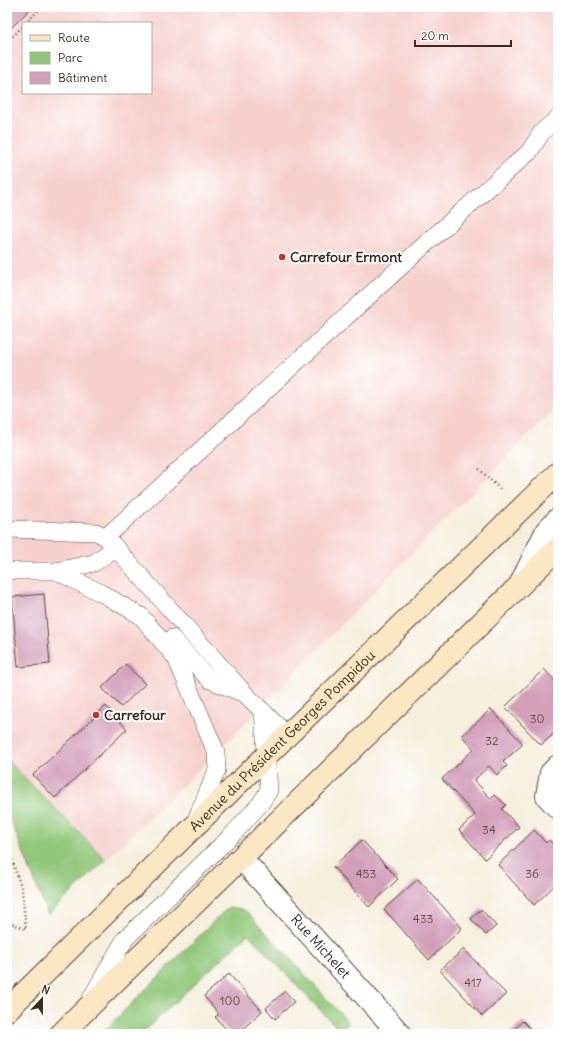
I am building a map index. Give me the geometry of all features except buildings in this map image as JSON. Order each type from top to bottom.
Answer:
[{"type":"main road","name":"Avenue du Président Georges Pompidou","points":[[7,1010],[192,828],[558,473]]},
{"type":"main road","points":[[61,1034],[558,548]]},
{"type":"street","points":[[520,586],[547,530],[558,519]]},
{"type":"street","points":[[558,766],[551,773],[547,796],[558,808]]},
{"type":"street","name":"Rue Michelet","points":[[241,858],[400,1034]]},
{"type":"lane","points":[[7,571],[56,571],[94,562],[110,543],[420,249],[529,152],[542,132],[558,118]]},
{"type":"lane","points":[[7,529],[96,532],[110,543],[246,695],[287,736]]},
{"type":"lane","points":[[56,571],[159,624],[210,680],[246,695]]},
{"type":"lane","points":[[141,616],[176,658],[216,752],[217,770],[192,828]]},
{"type":"lane","points":[[82,1014],[125,939],[234,833],[261,804],[269,790],[263,711]]},
{"type":"path","points":[[27,22],[41,7]]},
{"type":"path","points":[[7,42],[22,27]]},
{"type":"path","points":[[479,469],[503,492]]},
{"type":"path","points":[[7,845],[22,890],[26,929],[7,922]]},
{"type":"shaded area","name":"Carrefour Ermont","points":[[7,7],[558,7],[558,405],[205,764],[90,875],[7,784]]},
{"type":"green space","points":[[7,760],[106,860],[48,915],[7,811]]},
{"type":"green space","points":[[229,908],[239,908],[247,912],[349,1023],[340,1031],[248,934],[141,1034],[110,1034],[106,1029],[222,913]]},
{"type":"place","name":"Carrefour Ermont","points":[[282,257]]},
{"type":"place","name":"Carrefour","points":[[96,715]]}]
